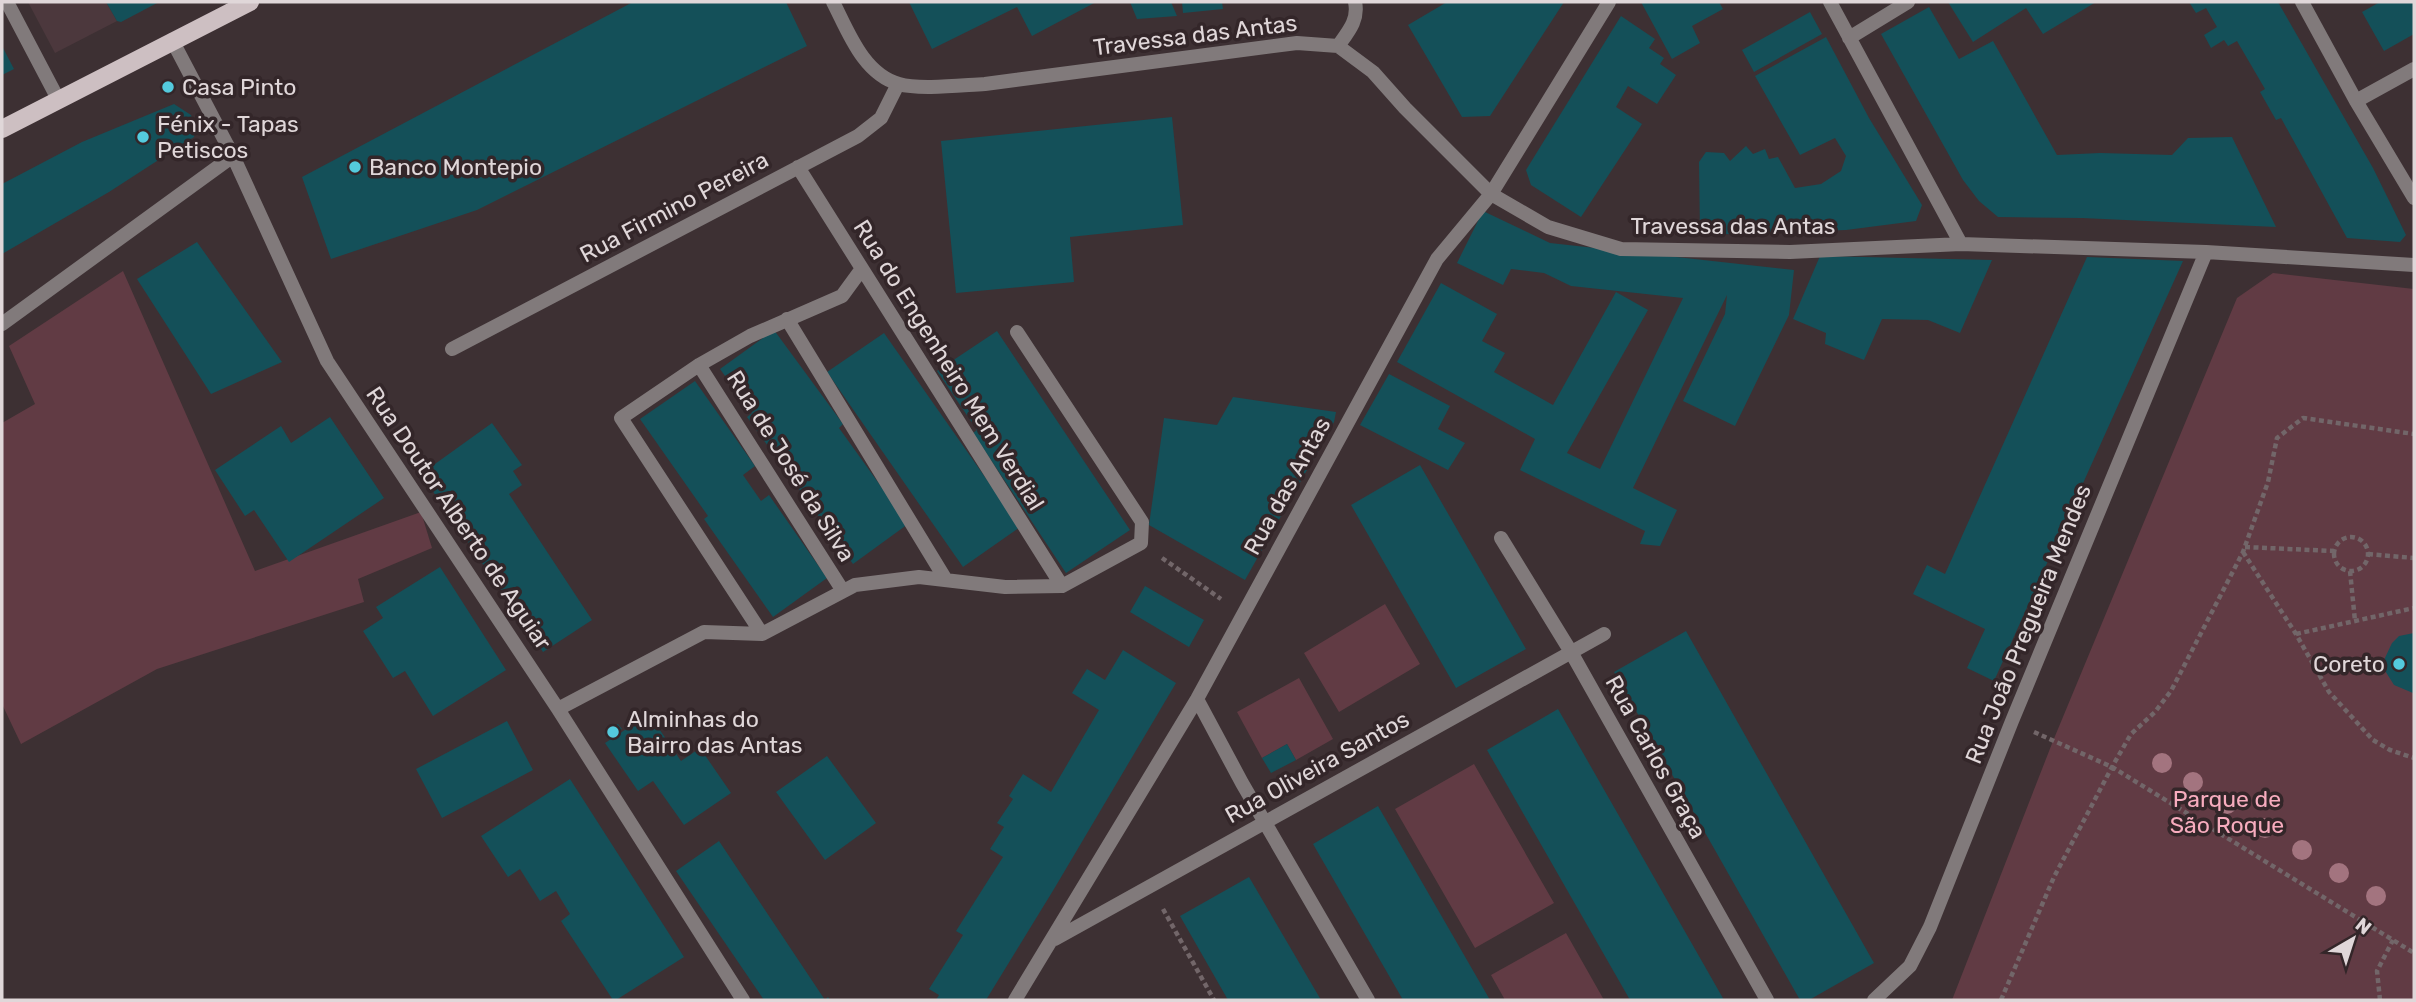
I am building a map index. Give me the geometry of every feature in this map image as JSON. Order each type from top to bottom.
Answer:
[{"type":"main road","points":[[2,129],[250,2]]},
{"type":"street","points":[[7,2],[58,99]]},
{"type":"street","points":[[833,2],[859,52],[876,71],[898,84]]},
{"type":"street","points":[[1338,46],[1353,25],[1355,2]]},
{"type":"street","name":"Rua das Antas","points":[[1016,1000],[1197,699],[1437,259],[1491,194],[1609,2]]},
{"type":"street","points":[[1830,2],[1961,244]]},
{"type":"street","points":[[1849,38],[1908,2]]},
{"type":"street","points":[[2302,2],[2356,101],[2414,198]]},
{"type":"street","name":"Rua Doutor Alberto de Aguiar","points":[[172,40],[233,156],[327,361],[558,709],[743,1000]]},
{"type":"street","name":"Travessa das Antas","points":[[898,84],[985,84],[1297,43],[1338,46],[1373,72],[1491,194],[1548,227],[1621,249],[1790,252],[1961,244],[2206,252],[2414,265]]},
{"type":"street","points":[[2356,101],[2414,69]]},
{"type":"street","name":"Rua Firmino Pereira","points":[[452,349],[858,136],[881,118],[898,84]]},
{"type":"street","points":[[2,324],[233,156]]},
{"type":"street","name":"Rua do Engenheiro Mem Verdial","points":[[798,167],[1062,586]]},
{"type":"street","name":"Rua João Pregueira Mendes","points":[[1874,1000],[1910,966],[1930,927],[2206,252]]},
{"type":"street","points":[[762,634],[621,418],[699,365],[750,336],[842,296],[861,270]]},
{"type":"street","points":[[787,319],[946,580]]},
{"type":"street","points":[[558,709],[704,632],[762,634],[855,585],[919,577],[1005,587],[1062,586],[1141,543],[1142,523],[1017,332]]},
{"type":"street","name":"Rua de José da Silva","points":[[699,365],[844,591]]},
{"type":"street","name":"Rua Carlos Graça","points":[[1501,538],[1571,652],[1767,1000]]},
{"type":"street","name":"Rua Oliveira Santos","points":[[1052,941],[1604,634]]},
{"type":"street","points":[[1197,699],[1368,1000]]},
{"type":"path","points":[[2001,1000],[2054,877],[2112,767],[2131,734],[2155,712],[2171,691],[2244,550],[2268,482],[2277,438],[2303,418],[2414,433]]},
{"type":"path","points":[[2355,537],[2365,543],[2368,554],[2365,564],[2355,571],[2350,571],[2336,562],[2334,551],[2344,538],[2355,537]]},
{"type":"path","points":[[1141,543],[1243,615]]},
{"type":"path","points":[[2244,550],[2334,551]]},
{"type":"path","points":[[2244,550],[2329,692],[2373,740],[2390,750],[2414,758]]},
{"type":"path","points":[[2368,554],[2414,558]]},
{"type":"path","points":[[2350,571],[2355,621]]},
{"type":"path","points":[[2296,634],[2414,608]]},
{"type":"path","points":[[2012,721],[2112,767],[2414,953]]},
{"type":"path","points":[[1169,920],[1214,1000]]},
{"type":"path","points":[[2380,1000],[2377,971],[2393,940]]},
{"type":"shaded area","points":[[28,2],[106,2],[117,21],[55,53]]},
{"type":"green space","points":[[123,271],[255,571],[421,512],[432,548],[358,579],[364,602],[157,669],[21,744],[2,704],[2,423],[35,404],[9,346]]},
{"type":"green space","name":"Parque de São Roque","points":[[2273,273],[2414,289],[2414,1000],[1952,1000],[2053,741],[2237,298]]},
{"type":"green space","points":[[1385,604],[1420,664],[1339,712],[1304,653]]},
{"type":"green space","points":[[1299,678],[1333,739],[1296,760],[1287,744],[1262,758],[1237,712]]},
{"type":"green space","points":[[1474,764],[1554,903],[1475,948],[1395,809]]},
{"type":"green space","points":[[1566,933],[1604,1000],[1505,1000],[1491,975]]},
{"type":"building","points":[[106,2],[159,2],[121,22],[117,21]]},
{"type":"building","points":[[633,2],[786,2],[807,46],[477,210],[331,259],[302,177]]},
{"type":"building","points":[[909,2],[1096,2],[1032,36],[1017,7],[932,49]]},
{"type":"building","points":[[1130,2],[1171,2],[1177,16],[1137,19]]},
{"type":"building","points":[[1182,2],[1222,2],[1223,9],[1183,13]]},
{"type":"building","points":[[1447,2],[1564,2],[1490,116],[1462,117],[1408,25]]},
{"type":"building","points":[[1641,2],[1719,2],[1723,9],[1692,26],[1700,43],[1672,59]]},
{"type":"building","points":[[1948,2],[2096,2],[2043,34],[2026,8],[1973,42]]},
{"type":"building","points":[[2189,2],[2278,2],[2373,168],[2406,235],[2400,242],[2347,238],[2281,118],[2276,120],[2260,92],[2265,89],[2237,41],[2228,46],[2224,40],[2211,48],[2204,35],[2217,27],[2206,8],[2196,13]]},
{"type":"building","points":[[2380,2],[2414,2],[2414,34],[2384,51],[2362,12]]},
{"type":"building","points":[[1929,7],[1959,59],[1993,41],[2057,155],[2172,155],[2188,138],[2232,137],[2276,227],[1998,217],[1979,201],[1963,180],[1881,34]]},
{"type":"building","points":[[1810,12],[1822,34],[1754,72],[1742,50]]},
{"type":"building","points":[[1621,16],[1655,39],[1649,48],[1664,58],[1660,64],[1676,75],[1657,104],[1628,86],[1616,107],[1642,124],[1581,217],[1531,185],[1526,170]]},
{"type":"building","points":[[1826,37],[1869,118],[1922,205],[1916,221],[1846,230],[1700,235],[1699,162],[1706,152],[1724,153],[1730,161],[1746,146],[1753,154],[1765,149],[1769,159],[1778,157],[1795,188],[1821,184],[1841,171],[1846,156],[1835,138],[1800,155],[1755,76]]},
{"type":"building","points":[[2,46],[14,69],[2,75]]},
{"type":"building","points":[[174,104],[191,115],[196,129],[194,137],[109,192],[2,254],[2,184],[82,142]]},
{"type":"building","points":[[1172,117],[1183,225],[1070,237],[1074,282],[956,293],[941,141]]},
{"type":"building","points":[[1483,211],[1550,243],[1794,270],[1789,315],[1735,426],[1683,401],[1725,314],[1727,295],[1633,488],[1677,510],[1660,546],[1640,544],[1645,531],[1520,470],[1535,439],[1397,362],[1441,283],[1497,314],[1482,341],[1505,353],[1494,372],[1553,405],[1616,292],[1648,310],[1567,453],[1600,469],[1683,298],[1571,286],[1544,273],[1511,269],[1503,285],[1457,263]]},
{"type":"building","points":[[197,242],[282,362],[211,394],[137,279]]},
{"type":"building","points":[[1820,256],[1992,260],[1960,333],[1928,320],[1882,319],[1864,360],[1825,344],[1826,333],[1793,319]]},
{"type":"building","points":[[2087,257],[2183,261],[1994,681],[1967,668],[1985,629],[1913,594],[1927,565],[1945,574]]},
{"type":"building","points":[[774,330],[843,424],[839,428],[908,524],[853,564],[747,417],[752,413],[720,369]]},
{"type":"building","points":[[997,331],[1130,530],[1066,573],[973,433],[977,430],[937,371]]},
{"type":"building","points":[[884,333],[1020,527],[963,567],[827,372]]},
{"type":"building","points":[[1389,374],[1450,406],[1438,429],[1465,443],[1448,470],[1360,425]]},
{"type":"building","points":[[695,381],[755,466],[743,475],[761,501],[769,495],[827,578],[773,617],[704,519],[708,516],[640,419]]},
{"type":"building","points":[[1233,397],[1336,412],[1334,422],[1245,580],[1149,525],[1164,418],[1217,425]]},
{"type":"building","points":[[330,417],[384,498],[289,562],[254,510],[245,516],[215,470],[281,426],[291,443]]},
{"type":"building","points":[[492,423],[522,465],[513,471],[522,485],[509,494],[592,620],[543,652],[421,474]]},
{"type":"building","points":[[1420,465],[1526,649],[1456,688],[1351,505]]},
{"type":"building","points":[[440,567],[506,670],[433,716],[405,671],[393,678],[363,631],[383,618],[376,607]]},
{"type":"building","points":[[1145,586],[1204,620],[1189,647],[1130,612]]},
{"type":"building","points":[[1686,631],[1874,963],[1809,1000],[1800,1000],[1614,672]]},
{"type":"building","name":"Coreto","points":[[2414,633],[2413,693],[2394,685],[2384,669],[2384,660],[2392,643],[2399,636]]},
{"type":"building","points":[[1123,650],[1176,683],[986,1000],[936,1000],[939,995],[929,989],[963,935],[956,931],[1003,857],[990,849],[1004,827],[997,823],[1013,799],[1009,796],[1023,774],[1051,792],[1099,710],[1072,693],[1087,669],[1105,680]]},
{"type":"building","points":[[1558,709],[1724,1000],[1630,1000],[1487,750]]},
{"type":"building","points":[[649,714],[681,761],[700,748],[731,793],[684,825],[653,781],[638,791],[605,743]]},
{"type":"building","points":[[507,721],[533,770],[442,818],[416,769]]},
{"type":"building","name":"Alminhas do Bairro das Antas","points":[[618,724],[622,729],[611,735],[608,729]]},
{"type":"building","points":[[1287,744],[1296,760],[1271,773],[1262,758]]},
{"type":"building","points":[[827,756],[876,823],[825,860],[776,792]]},
{"type":"building","points":[[570,779],[684,957],[616,1000],[613,1000],[561,921],[570,914],[556,891],[540,901],[520,869],[508,877],[481,836]]},
{"type":"building","points":[[1378,806],[1490,1000],[1403,1000],[1313,844]]},
{"type":"building","points":[[719,841],[825,1000],[764,1000],[676,871]]},
{"type":"building","points":[[1249,877],[1321,1000],[1228,1000],[1180,916]]},
{"type":"place","name":"Casa Pinto","points":[[168,87]]},
{"type":"place","name":"Fénix - Tapas Petiscos","points":[[143,137]]},
{"type":"place","name":"Banco Montepio","points":[[355,167]]},
{"type":"place","name":"Coreto","points":[[2399,664]]},
{"type":"place","name":"Alminhas do Bairro das Antas","points":[[613,732]]}]
